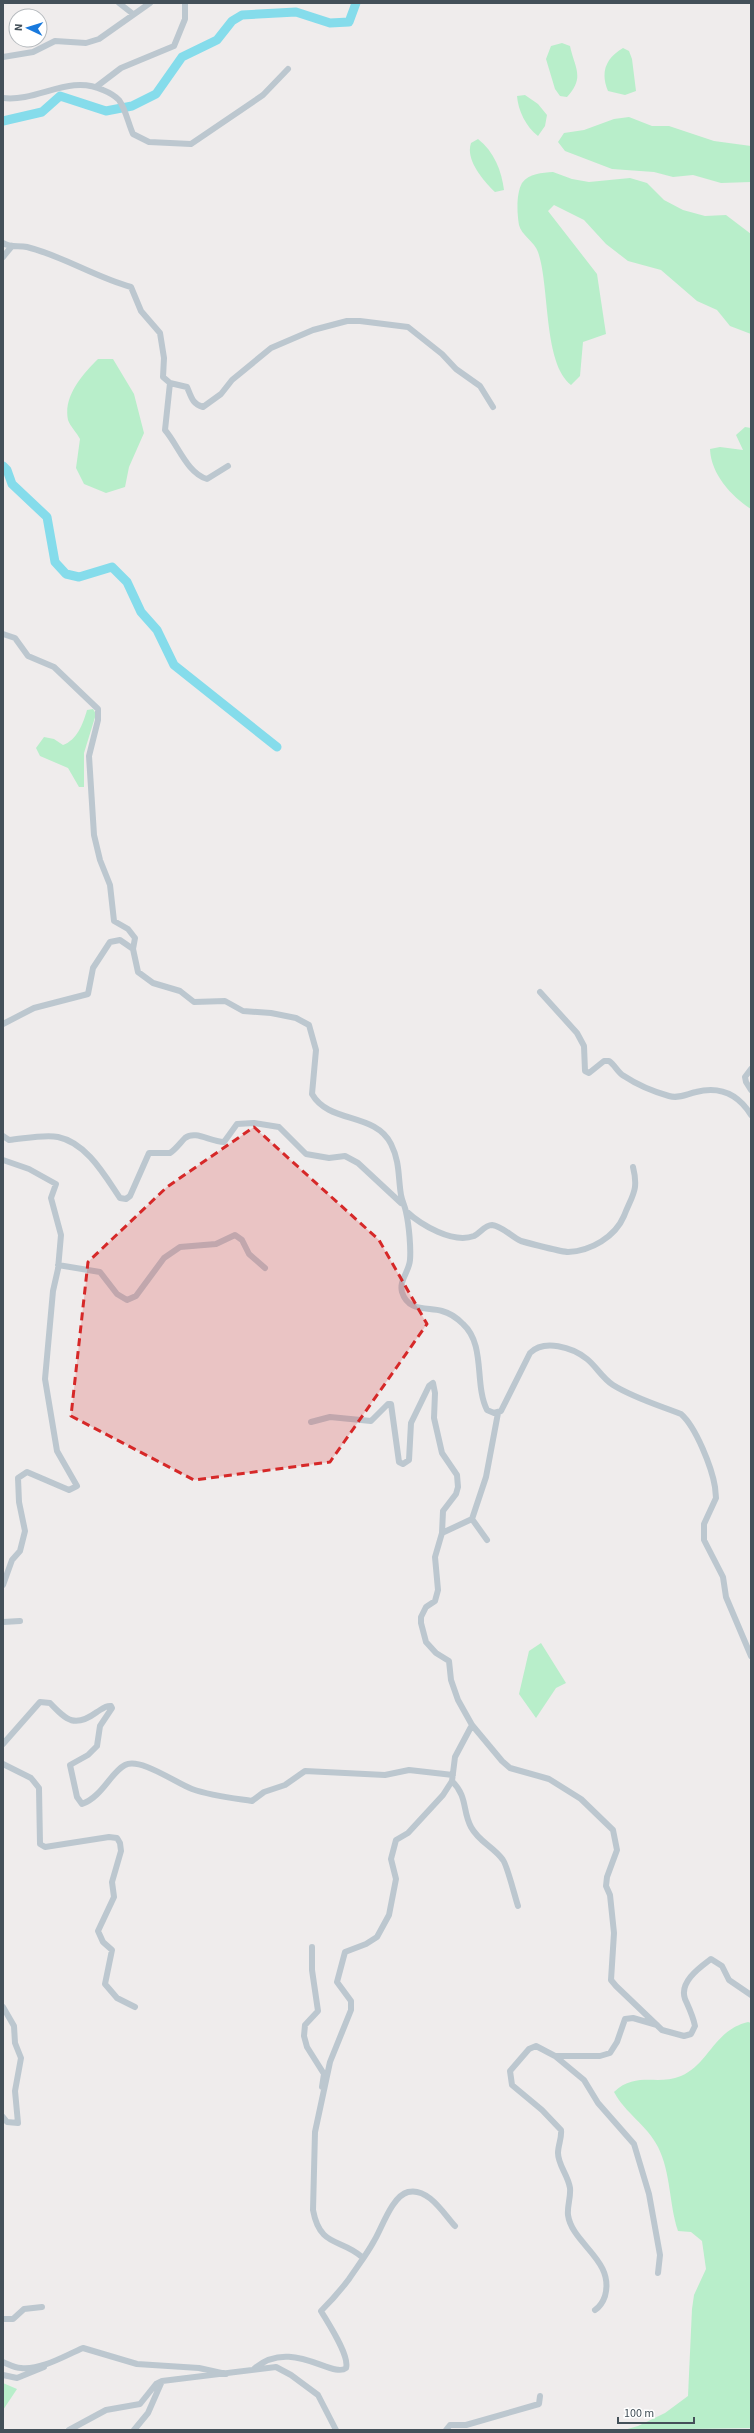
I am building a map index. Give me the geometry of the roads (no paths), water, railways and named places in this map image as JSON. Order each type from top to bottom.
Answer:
[{"type":"street","points":[[119,3],[134,14]]},
{"type":"street","points":[[3,57],[33,52],[55,41],[86,43],[99,39],[150,3]]},
{"type":"street","points":[[96,87],[121,68],[174,46],[185,19],[185,3]]},
{"type":"street","points":[[3,98],[12,99],[42,93],[57,87],[71,85],[96,87],[118,99],[127,116],[133,134],[149,142],[191,144],[263,96],[288,69]]},
{"type":"street","points":[[3,243],[12,246],[25,246],[43,252],[108,280],[131,286],[141,311],[160,333],[164,358],[162,377],[170,383],[187,387],[194,402],[203,407],[221,394],[232,380],[271,348],[313,330],[347,322],[360,321],[408,327],[442,354],[456,369],[480,386],[493,407]]},
{"type":"street","points":[[3,257],[12,246]]},
{"type":"street","points":[[170,383],[165,430],[176,443],[186,462],[194,472],[207,479],[228,466]]},
{"type":"street","points":[[3,634],[15,638],[28,656],[54,667],[98,709],[98,720],[89,756],[94,836],[100,860],[110,885],[114,921],[128,929],[135,938],[133,949],[138,972],[153,983],[180,991],[194,1002],[225,1001],[243,1011],[277,1014],[296,1018],[309,1025],[316,1050],[312,1094],[324,1106],[336,1113],[368,1123],[382,1131],[387,1137],[398,1164],[401,1196],[406,1211],[410,1258],[409,1268],[402,1284],[403,1294],[408,1302],[417,1308],[447,1312],[466,1327],[479,1362],[484,1403],[488,1410],[498,1413]]},
{"type":"street","points":[[3,1024],[34,1008],[88,994],[92,968],[110,942],[120,940],[133,949]]},
{"type":"street","points":[[540,992],[577,1032],[584,1046],[585,1071],[589,1073],[604,1061],[609,1061],[623,1076],[670,1096],[680,1097],[697,1092],[712,1090],[730,1092],[738,1098],[751,1114]]},
{"type":"street","points":[[751,1069],[745,1077],[751,1090]]},
{"type":"street","points":[[3,1136],[9,1140],[57,1136],[73,1142],[98,1165],[120,1198],[126,1199],[130,1196],[149,1154],[170,1153],[186,1138],[193,1135],[202,1136],[213,1142],[224,1142],[237,1124],[267,1124],[279,1127],[306,1154],[329,1158],[345,1156],[358,1163],[396,1197],[406,1211],[427,1225],[459,1238],[475,1235],[487,1226],[493,1225],[522,1241],[568,1252],[604,1241],[618,1227],[634,1198],[636,1178],[633,1167]]},
{"type":"street","points":[[3,1160],[36,1172],[56,1184],[51,1198],[61,1235],[53,1291],[45,1379],[57,1451],[77,1486],[69,1490],[27,1472],[18,1478],[19,1502],[24,1531],[20,1550],[12,1560],[3,1585]]},
{"type":"street","points":[[58,1264],[100,1272],[117,1294],[128,1300],[136,1296],[164,1258],[180,1247],[216,1244],[235,1235],[242,1240],[249,1254],[265,1268]]},
{"type":"street","points":[[442,1533],[472,1519],[486,1477],[498,1413],[530,1353],[536,1347],[550,1346],[572,1350],[587,1359],[612,1384],[681,1414],[694,1430],[715,1488],[716,1498],[705,1517],[704,1540],[723,1577],[726,1597],[751,1656]]},
{"type":"street","points":[[311,1422],[330,1417],[359,1422],[371,1421],[388,1404],[391,1404],[396,1453],[399,1462],[403,1464],[409,1460],[409,1438],[413,1418],[429,1386],[433,1383],[435,1392],[434,1418],[442,1453],[457,1475],[456,1494],[443,1511],[442,1533],[435,1557],[438,1590],[434,1601],[426,1607],[421,1616],[421,1623],[426,1642],[436,1653],[450,1661],[453,1688],[472,1725],[502,1762],[510,1768],[549,1779],[581,1799],[614,1830],[618,1850],[607,1877],[606,1886],[610,1894],[614,1933],[612,1980],[658,2025],[672,2034],[684,2036],[694,2031],[694,2018],[683,1993],[684,1986],[699,1967],[711,1959],[722,1966],[729,1980],[751,1995]]},
{"type":"street","points":[[472,1519],[487,1540]]},
{"type":"street","points":[[3,1622],[20,1621]]},
{"type":"street","points":[[3,1744],[40,1702],[50,1703],[63,1716],[76,1722],[87,1720],[103,1707],[111,1706],[112,1708],[100,1726],[97,1746],[88,1755],[70,1764],[77,1797],[82,1804],[97,1795],[124,1765],[137,1762],[192,1789],[213,1796],[252,1801],[264,1792],[286,1785],[305,1771],[385,1775],[409,1770],[452,1778],[462,1790],[470,1826],[476,1835],[496,1850],[504,1861],[518,1906]]},
{"type":"street","points":[[362,2257],[356,2252],[334,2243],[325,2237],[315,2219],[316,2132],[330,2062],[351,2010],[351,2001],[338,1982],[345,1952],[366,1944],[377,1937],[389,1915],[396,1879],[391,1859],[396,1840],[415,1826],[443,1795],[452,1778],[455,1757],[472,1725]]},
{"type":"street","points":[[3,1764],[31,1778],[39,1788],[40,1844],[46,1847],[109,1837],[117,1838],[120,1843],[120,1851],[112,1882],[114,1897],[98,1931],[103,1942],[112,1950],[105,1984],[117,1998],[135,2007]]},
{"type":"street","points":[[312,1947],[312,1970],[318,2012],[306,2025],[304,2036],[307,2047],[324,2074],[321,2093],[324,2095]]},
{"type":"street","points":[[3,2007],[14,2026],[15,2043],[21,2058],[15,2091],[18,2123],[7,2122],[3,2117]]},
{"type":"street","points":[[555,2056],[600,2056],[610,2052],[617,2042],[625,2019],[633,2018],[658,2025]]},
{"type":"street","points":[[595,2310],[603,2302],[607,2284],[603,2269],[577,2234],[568,2214],[571,2201],[570,2188],[566,2172],[559,2163],[558,2152],[561,2145],[561,2130],[542,2110],[512,2085],[510,2071],[529,2049],[536,2046],[541,2048],[555,2056],[584,2080],[598,2103],[634,2144],[648,2194],[660,2255],[658,2273]]},
{"type":"street","points":[[254,2369],[264,2360],[285,2356],[319,2363],[336,2370],[346,2368],[348,2364],[337,2339],[321,2312],[340,2291],[362,2257],[374,2242],[389,2211],[399,2198],[408,2192],[419,2192],[430,2198],[455,2226]]},
{"type":"street","points":[[3,2319],[13,2319],[24,2309],[42,2307]]},
{"type":"street","points":[[3,2374],[17,2378],[82,2348],[136,2364],[199,2368],[228,2374]]},
{"type":"street","points":[[3,2362],[20,2368],[54,2362]]},
{"type":"street","points":[[69,2430],[106,2410],[140,2404],[156,2384],[162,2381],[276,2367],[291,2375],[318,2395],[336,2430]]},
{"type":"street","points":[[134,2430],[148,2413],[162,2381]]},
{"type":"street","points":[[446,2430],[450,2425],[466,2426],[539,2404],[540,2396]]},
{"type":"waterway","points":[[3,121],[42,112],[60,96],[106,111],[132,106],[156,94],[182,57],[217,40],[232,21],[242,15],[296,12],[330,23],[349,22],[356,3]]},
{"type":"waterway","points":[[3,466],[7,470],[12,484],[47,517],[55,562],[66,574],[79,577],[112,567],[127,582],[141,612],[157,630],[174,665],[277,747]]}]
